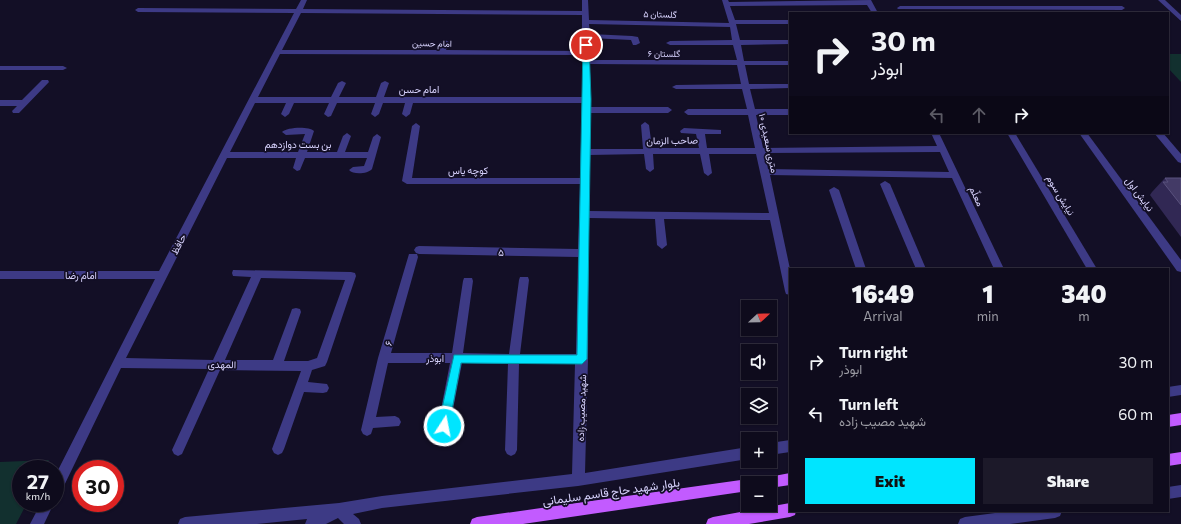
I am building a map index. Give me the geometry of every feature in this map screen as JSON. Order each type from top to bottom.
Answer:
[{"type":"main road","points":[[1169,421],[1181,419]]},
{"type":"main road","points":[[1169,460],[1181,458]]},
{"type":"main road","points":[[777,481],[789,479]]},
{"type":"main road","name":"بلوار شهید حاج قاسم سلیمانی","points":[[477,524],[741,486]]},
{"type":"main road","points":[[713,524],[789,510]]},
{"type":"street","name":"حافظ","points":[[64,471],[162,275],[304,0]]},
{"type":"street","name":"شهید مصیب زاده","points":[[578,480],[587,105],[585,0]]},
{"type":"street","points":[[1161,0],[1181,19]]},
{"type":"street","points":[[726,2],[869,2],[874,12]]},
{"type":"street","name":"۱۰ متری سعیدی","points":[[726,2],[733,23],[789,286]]},
{"type":"street","points":[[900,8],[941,11],[1060,11],[1122,8]]},
{"type":"street","name":"گلستان ۵","points":[[138,10],[586,18],[733,23],[789,22]]},
{"type":"street","points":[[586,36],[632,38],[635,39],[636,43]]},
{"type":"street","points":[[442,53],[445,42]]},
{"type":"street","points":[[670,43],[789,42]]},
{"type":"street","points":[[395,53],[398,44]]},
{"type":"street","name":"امام حسین","points":[[277,52],[442,53],[586,58]]},
{"type":"street","name":"گلستان ۶","points":[[586,58],[789,63]]},
{"type":"street","points":[[0,68],[63,68]]},
{"type":"street","points":[[16,112],[45,82]]},
{"type":"street","points":[[328,114],[342,83]]},
{"type":"street","points":[[375,114],[385,83]]},
{"type":"street","points":[[676,87],[789,86]]},
{"type":"street","name":"امام حسن","points":[[252,100],[410,100],[587,105],[668,110]]},
{"type":"street","points":[[285,114],[291,100]]},
{"type":"street","points":[[406,114],[410,100]]},
{"type":"street","points":[[0,103],[24,103]]},
{"type":"street","points":[[688,112],[789,112]]},
{"type":"street","name":"کوچه یاس","points":[[416,126],[406,181],[584,181]]},
{"type":"street","points":[[645,126],[650,169]]},
{"type":"street","points":[[286,132],[310,131],[297,168]]},
{"type":"street","points":[[684,131],[718,132]]},
{"type":"street","points":[[700,132],[708,173]]},
{"type":"street","name":"معلّم","points":[[936,134],[999,268]]},
{"type":"street","name":"نیایش سوم","points":[[1011,134],[1091,268]]},
{"type":"street","name":"نیایش اول","points":[[1083,134],[1181,268]]},
{"type":"street","points":[[1159,134],[1181,160]]},
{"type":"street","points":[[340,155],[347,136]]},
{"type":"street","points":[[353,170],[368,169],[377,137]]},
{"type":"street","name":"صاحب الزمان","points":[[585,152],[943,149]]},
{"type":"street","name":"بن بست دوازدهم","points":[[224,155],[371,155]]},
{"type":"street","points":[[764,172],[955,175]]},
{"type":"street","points":[[885,184],[921,268]]},
{"type":"street","points":[[834,190],[861,268]]},
{"type":"street","points":[[584,214],[774,217]]},
{"type":"street","points":[[659,216],[662,245]]},
{"type":"street","name":"۵","points":[[416,254],[584,253]]},
{"type":"street","name":"۶","points":[[395,422],[368,427],[384,358],[416,254]]},
{"type":"street","points":[[178,450],[258,274],[237,273]]},
{"type":"street","name":"المهدی","points":[[118,363],[308,366],[317,364],[323,359],[351,276],[258,274]]},
{"type":"street","name":"امام رضا","points":[[0,275],[162,275]]},
{"type":"street","points":[[511,450],[514,359],[524,280]]},
{"type":"street","points":[[441,440],[457,358],[468,281]]},
{"type":"street","points":[[277,365],[296,312]]},
{"type":"street","name":"ابوذر","points":[[384,358],[582,359]]},
{"type":"street","points":[[278,449],[308,366]]},
{"type":"street","points":[[301,387],[323,388]]},
{"type":"street","points":[[1169,392],[1181,390]]},
{"type":"street","points":[[777,448],[789,446]]},
{"type":"street","points":[[185,524],[339,510],[382,502],[578,480],[741,454]]},
{"type":"street","points":[[1169,493],[1181,491]]},
{"type":"street","points":[[312,524],[339,510]]},
{"type":"street","points":[[339,510],[354,524]]},
{"type":"street","points":[[37,524],[43,512]]},
{"type":"street","points":[[965,524],[1048,512]]},
{"type":"green space","points":[[1169,54],[1181,54],[1181,82],[1169,69]]},
{"type":"green space","points":[[0,462],[12,462],[12,512],[22,512],[16,524],[0,524]]},
{"type":"building","points":[[1165,178],[1181,178],[1181,205],[1163,182],[1168,182]]},
{"type":"route","points":[[444,426],[457,358],[582,359],[587,99],[586,45]]}]
